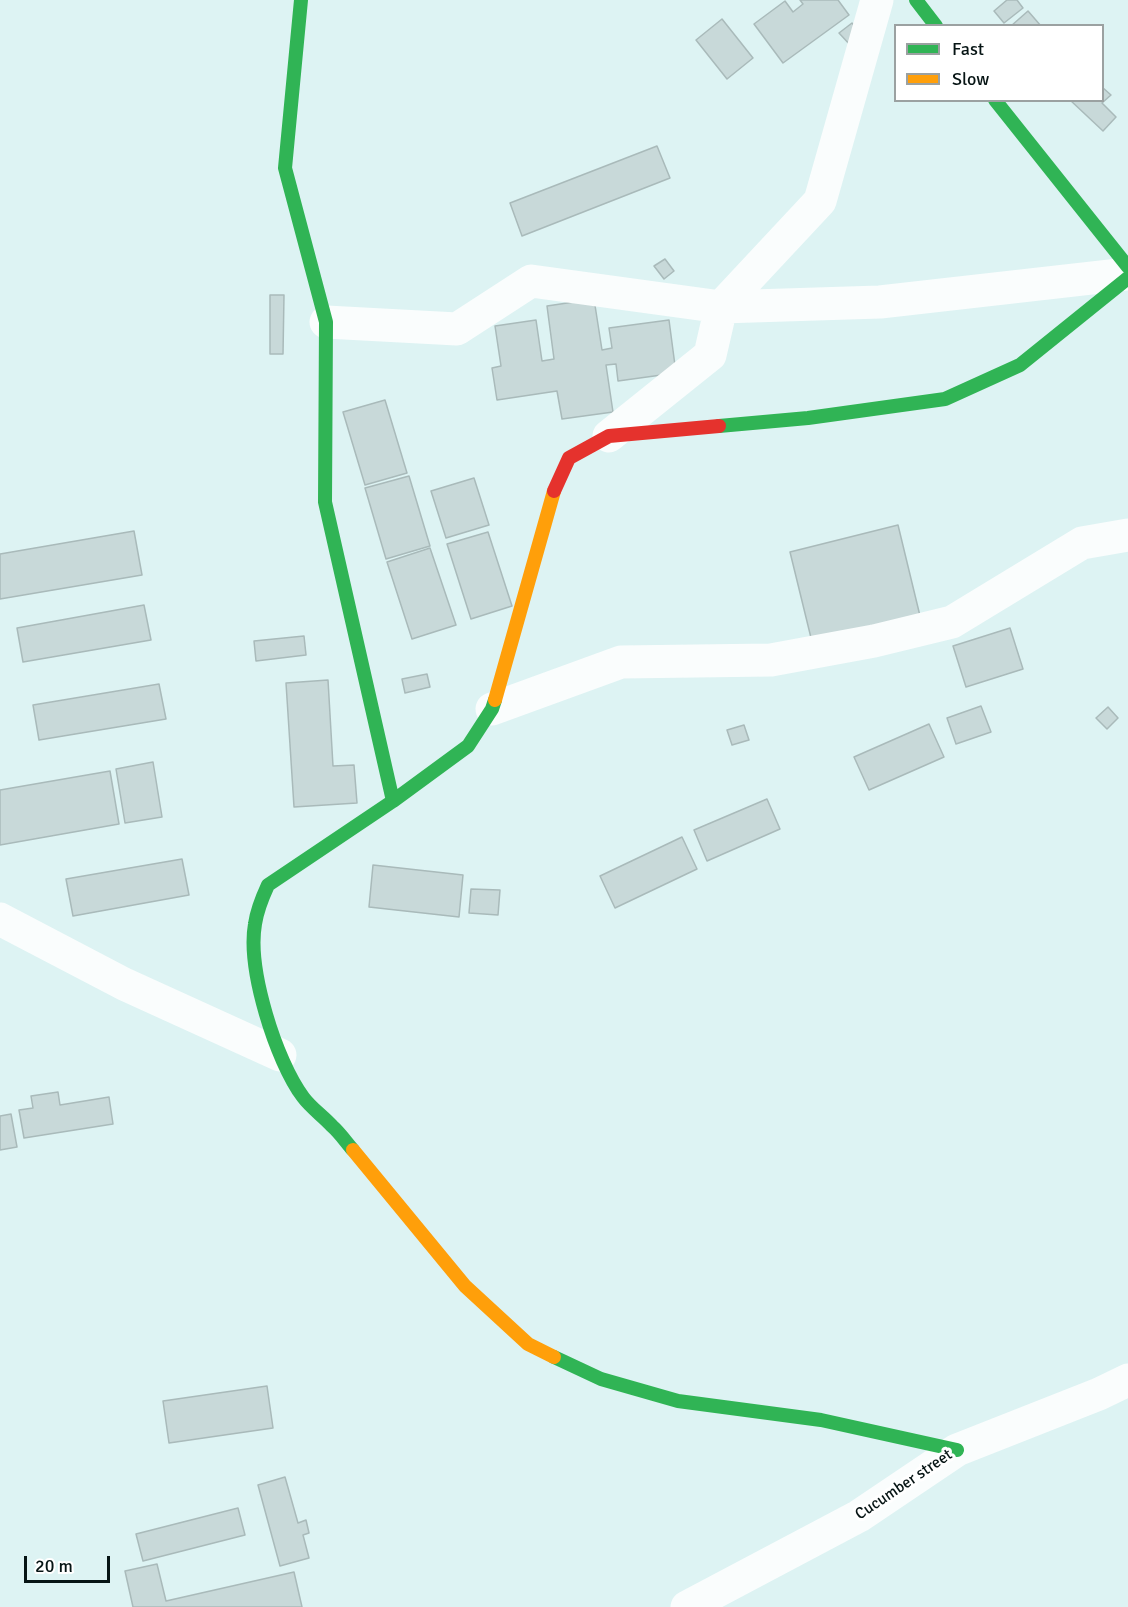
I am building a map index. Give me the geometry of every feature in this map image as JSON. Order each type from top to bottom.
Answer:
[{"type":"street","points":[[301,0],[285,168],[326,322],[325,502],[393,801]]},
{"type":"street","points":[[877,0],[820,201],[721,307],[710,355],[609,436],[569,458],[557,481],[492,709],[468,746],[393,801],[268,885],[259,904],[254,926],[256,969],[263,1006],[280,1055],[303,1097],[334,1127],[465,1286],[528,1344],[602,1379],[678,1401],[821,1420],[957,1450]]},
{"type":"street","points":[[916,0],[934,24]]},
{"type":"street","points":[[997,102],[1128,267]]},
{"type":"street","points":[[326,322],[457,329],[531,281],[721,307],[880,302],[1128,276]]},
{"type":"street","points":[[609,436],[807,418],[945,399],[1020,365],[1128,276]]},
{"type":"street","points":[[492,709],[621,662],[771,660],[874,641],[952,622],[1082,543],[1128,535]]},
{"type":"street","points":[[0,919],[124,984],[280,1055]]},
{"type":"street","name":"Cucumber street","points":[[687,1607],[859,1516],[957,1450],[1099,1394],[1128,1380]]},
{"type":"building","points":[[800,0],[838,0],[849,15],[783,63],[754,24],[785,1],[793,12],[803,4]]},
{"type":"building","points":[[1007,0],[1017,0],[1023,8],[1004,23],[994,11]]},
{"type":"building","points":[[1028,11],[1039,24],[1013,24]]},
{"type":"building","points":[[722,19],[753,58],[727,79],[696,40]]},
{"type":"building","points":[[852,23],[864,37],[852,47],[839,33]]},
{"type":"building","points":[[1104,89],[1111,95],[1104,101]]},
{"type":"building","points":[[1072,102],[1103,102],[1116,117],[1103,131]]},
{"type":"building","points":[[657,146],[670,178],[522,236],[510,203]]},
{"type":"building","points":[[665,259],[674,271],[664,279],[654,266]]},
{"type":"building","points":[[270,295],[284,295],[283,354],[270,354]]},
{"type":"building","points":[[594,299],[602,350],[612,348],[609,328],[669,320],[676,373],[618,381],[616,364],[606,365],[613,412],[562,419],[557,391],[497,400],[492,368],[501,366],[495,326],[536,320],[542,361],[554,359],[547,306]]},
{"type":"building","points":[[385,400],[407,473],[365,485],[343,412]]},
{"type":"building","points":[[409,476],[430,546],[386,559],[365,488]]},
{"type":"building","points":[[474,478],[489,525],[446,538],[431,491]]},
{"type":"building","points":[[898,525],[921,620],[813,646],[790,552]]},
{"type":"building","points":[[134,531],[142,575],[0,599],[0,554]]},
{"type":"building","points":[[488,532],[512,606],[471,619],[447,544]]},
{"type":"building","points":[[430,548],[456,625],[412,639],[387,562]]},
{"type":"building","points":[[144,605],[151,640],[23,662],[17,628]]},
{"type":"building","points":[[1010,628],[1023,669],[966,687],[953,646]]},
{"type":"building","points":[[304,636],[306,655],[256,661],[254,641]]},
{"type":"building","points":[[427,674],[430,687],[405,693],[402,679]]},
{"type":"building","points":[[328,680],[333,766],[354,765],[357,803],[294,807],[286,683]]},
{"type":"building","points":[[159,684],[166,719],[39,740],[33,705]]},
{"type":"building","points":[[981,706],[991,732],[956,744],[947,718]]},
{"type":"building","points":[[1108,707],[1118,718],[1107,729],[1096,718]]},
{"type":"building","points":[[929,724],[944,757],[869,790],[854,757]]},
{"type":"building","points":[[744,725],[749,740],[732,745],[727,730]]},
{"type":"building","points":[[153,762],[162,817],[125,823],[116,769]]},
{"type":"building","points":[[110,771],[119,824],[0,845],[0,790]]},
{"type":"building","points":[[767,799],[780,829],[707,861],[694,830]]},
{"type":"building","points":[[682,837],[697,869],[615,908],[600,876]]},
{"type":"building","points":[[182,859],[189,895],[73,916],[66,879]]},
{"type":"building","points":[[373,865],[463,875],[459,917],[369,907]]},
{"type":"building","points":[[471,889],[500,890],[498,915],[469,913]]},
{"type":"building","points":[[58,1092],[60,1105],[109,1097],[113,1124],[24,1138],[19,1110],[33,1108],[31,1096]]},
{"type":"building","points":[[11,1114],[17,1147],[0,1150],[0,1116]]},
{"type":"building","points":[[267,1386],[273,1428],[169,1443],[163,1401]]},
{"type":"building","points":[[285,1477],[298,1523],[306,1520],[309,1533],[303,1535],[309,1558],[280,1566],[258,1485]]},
{"type":"building","points":[[238,1508],[245,1535],[143,1561],[136,1534]]},
{"type":"building","points":[[157,1564],[166,1601],[294,1572],[302,1607],[133,1607],[125,1571]]},
{"type":"traffic: fast","points":[[301,0],[285,168],[326,322],[325,502],[393,801]]},
{"type":"traffic: fast","points":[[916,0],[934,24]]},
{"type":"traffic: fast","points":[[997,102],[1128,267]]},
{"type":"traffic: fast","points":[[719,426],[808,418],[945,399],[1020,365],[1128,278]]},
{"type":"traffic: fast","points":[[353,1150],[303,1097],[283,1061],[266,1014],[255,965],[255,924],[258,909],[268,885],[393,801],[468,746],[492,709],[495,700]]},
{"type":"traffic: fast","points":[[554,1357],[601,1379],[678,1401],[821,1420],[957,1450]]},
{"type":"traffic: slow","points":[[495,700],[554,491]]},
{"type":"traffic: slow","points":[[353,1150],[465,1286],[528,1344],[554,1357]]},
{"type":"traffic: jam","points":[[554,491],[569,458],[609,436],[719,426]]}]
